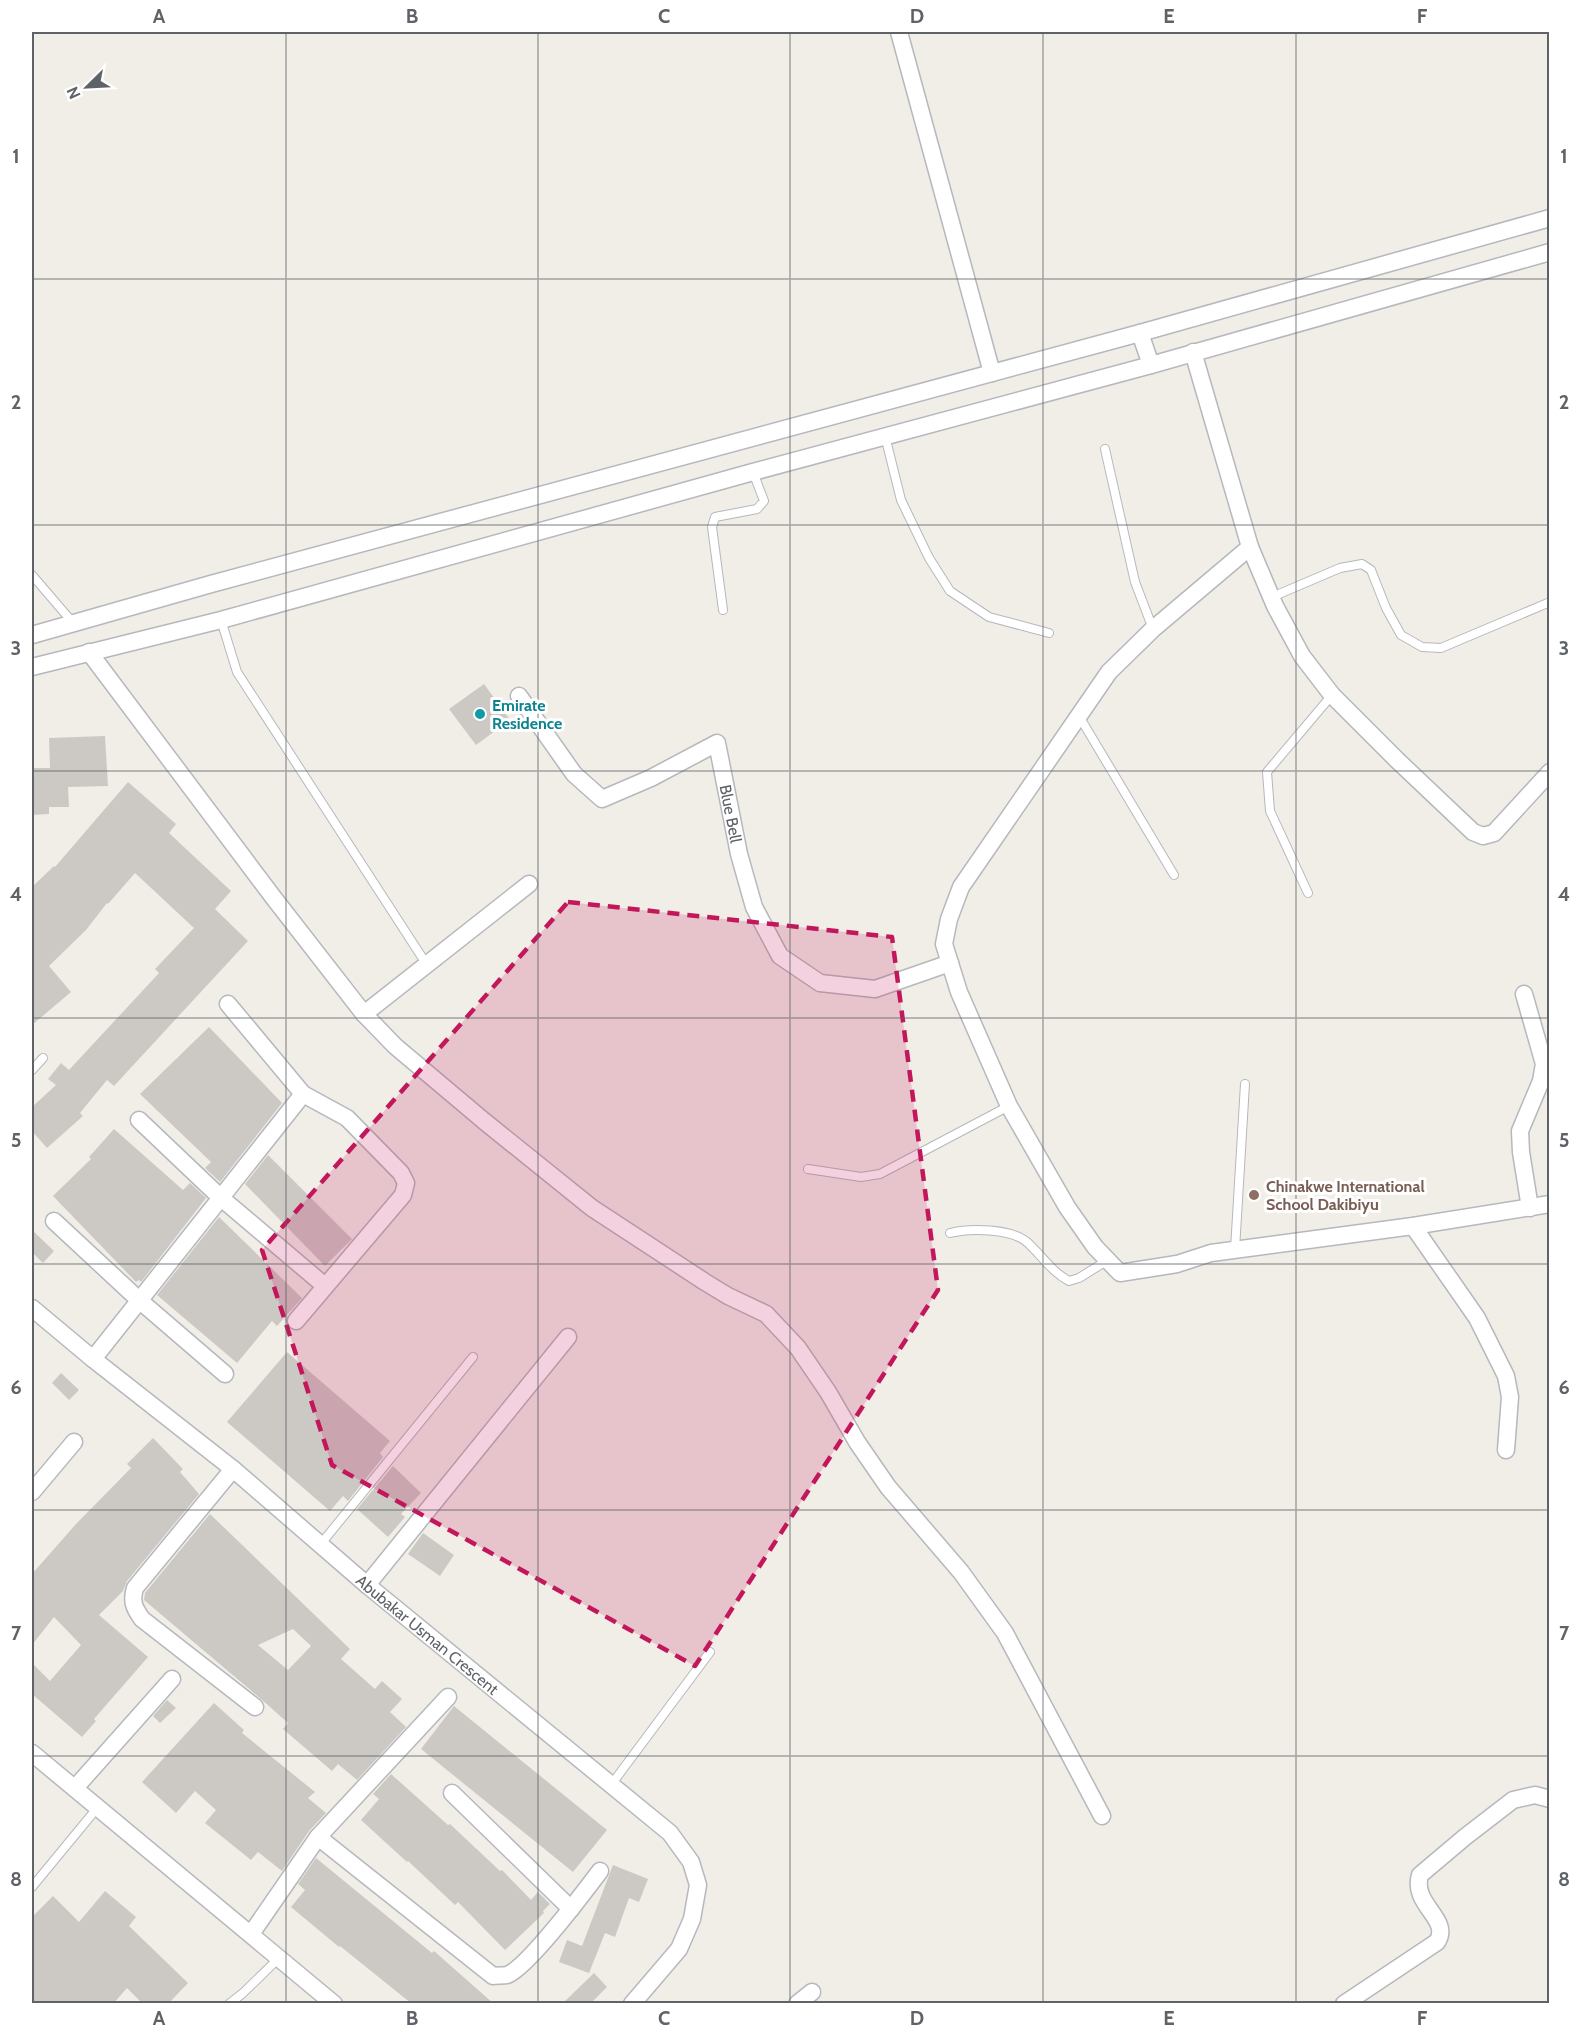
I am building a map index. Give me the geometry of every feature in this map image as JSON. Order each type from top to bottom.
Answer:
[{"type":"street","points":[[899,32],[992,373]]},
{"type":"street","points":[[32,635],[223,581],[1140,333],[1550,218]]},
{"type":"street","points":[[32,668],[221,620],[753,472],[1151,365],[1550,252]]},
{"type":"street","points":[[1140,333],[1151,365]]},
{"type":"street","points":[[1193,352],[1250,547],[1302,656],[1332,695],[1473,832],[1484,836],[1494,833],[1550,772]]},
{"type":"street","points":[[1250,547],[1153,629],[1109,672],[960,887],[944,944],[959,992],[1009,1106],[1067,1207],[1095,1247],[1120,1272],[1177,1264],[1211,1252],[1413,1226],[1550,1204]]},
{"type":"street","points":[[89,652],[273,897],[364,1014],[395,1046],[592,1208],[712,1287],[766,1314],[798,1348],[888,1487],[961,1572],[1005,1633],[1102,1816]]},
{"type":"street","name":"Blue Bell","points":[[519,696],[574,774],[602,799],[651,778],[717,743],[739,854],[754,907],[780,956],[820,983],[875,988],[950,963]]},
{"type":"street","points":[[364,1014],[529,884]]},
{"type":"street","points":[[1524,994],[1544,1064],[1541,1081],[1520,1131],[1530,1208]]},
{"type":"street","points":[[228,1005],[303,1094],[346,1118],[400,1173],[406,1184],[403,1195],[296,1321]]},
{"type":"street","points":[[93,1359],[303,1094]]},
{"type":"street","points":[[139,1120],[220,1197],[325,1286]]},
{"type":"street","points":[[54,1221],[139,1300],[225,1374]]},
{"type":"street","points":[[1413,1226],[1477,1318],[1506,1376],[1510,1397],[1506,1450]]},
{"type":"street","name":"Abubakar Usman Crescent","points":[[32,1308],[93,1359],[233,1468],[367,1585],[670,1833],[691,1862],[698,1885],[692,1919],[679,1949],[634,2003]]},
{"type":"street","points":[[367,1585],[568,1337]]},
{"type":"street","points":[[32,1492],[74,1442]]},
{"type":"street","points":[[233,1468],[135,1588],[132,1598],[134,1608],[142,1619],[255,1707]]},
{"type":"street","points":[[75,1788],[172,1679]]},
{"type":"street","points":[[250,1934],[318,1838],[448,1697]]},
{"type":"street","points":[[32,1753],[334,2004]]},
{"type":"street","points":[[452,1793],[571,1909]]},
{"type":"street","points":[[1344,2004],[1437,1942],[1441,1936],[1441,1928],[1419,1893],[1420,1875],[1513,1800],[1535,1795],[1550,1800]]},
{"type":"street","points":[[318,1838],[493,1976],[507,1974],[523,1963],[571,1909],[600,1870]]},
{"type":"street","points":[[797,2004],[812,1992]]},
{"type":"lane","points":[[885,436],[902,500],[929,558],[950,591],[989,617],[1049,633]]},
{"type":"lane","points":[[1105,449],[1136,582],[1153,629]]},
{"type":"lane","points":[[723,610],[712,527],[715,518],[757,509],[764,501],[753,472]]},
{"type":"lane","points":[[1272,597],[1340,568],[1362,564],[1371,570],[1386,608],[1401,634],[1422,647],[1441,648],[1550,602]]},
{"type":"lane","points":[[32,575],[75,624]]},
{"type":"lane","points":[[221,620],[237,672],[428,964]]},
{"type":"lane","points":[[1308,893],[1270,811],[1267,772],[1332,695]]},
{"type":"lane","points":[[1079,716],[1173,875]]},
{"type":"lane","points":[[32,1071],[43,1058]]},
{"type":"lane","points":[[1235,1249],[1245,1084]]},
{"type":"lane","points":[[808,1169],[861,1177],[880,1174],[1009,1106]]},
{"type":"lane","points":[[950,1233],[963,1230],[985,1230],[1025,1240],[1058,1275],[1069,1281],[1079,1278],[1108,1260]]},
{"type":"lane","points":[[320,1545],[473,1357]]},
{"type":"lane","points":[[611,1785],[710,1652]]},
{"type":"lane","points":[[32,1887],[98,1807]]},
{"type":"lane","points":[[229,2004],[279,1958]]},
{"type":"highlighted area","points":[[568,902],[892,937],[938,1290],[695,1666],[332,1465],[262,1250]]},
{"type":"building","name":"Emirate Residence","points":[[484,684],[510,720],[476,745],[449,709]]},
{"type":"building","points":[[105,736],[108,786],[68,787],[69,807],[49,807],[49,814],[32,815],[32,768],[50,768],[49,738]]},
{"type":"building","points":[[128,782],[176,824],[169,833],[231,891],[215,909],[248,941],[114,1086],[107,1080],[80,1113],[83,1116],[47,1148],[32,1131],[32,1107],[56,1085],[48,1079],[61,1063],[69,1070],[159,973],[155,969],[194,928],[135,873],[86,930],[49,966],[71,992],[32,1025],[32,887],[55,867]]},
{"type":"building","points":[[209,1027],[282,1103],[220,1182],[205,1168],[211,1162],[140,1094]]},
{"type":"building","points":[[114,1129],[183,1190],[190,1183],[206,1198],[141,1282],[139,1280],[136,1282],[53,1196],[91,1159],[89,1157]]},
{"type":"building","points":[[268,1155],[352,1239],[325,1266],[245,1184]]},
{"type":"building","points":[[219,1217],[302,1298],[277,1326],[272,1321],[237,1363],[157,1295]]},
{"type":"building","points":[[32,1230],[54,1251],[43,1263],[32,1252]]},
{"type":"building","points":[[287,1352],[390,1441],[380,1453],[383,1457],[348,1501],[343,1496],[330,1511],[227,1422]]},
{"type":"building","points":[[61,1373],[79,1390],[69,1400],[52,1383]]},
{"type":"building","points":[[153,1438],[183,1469],[180,1472],[199,1494],[127,1581],[123,1591],[99,1615],[148,1657],[94,1719],[96,1721],[82,1737],[32,1694],[32,1663],[50,1681],[81,1645],[54,1617],[32,1645],[32,1574],[76,1524],[131,1468],[127,1464]]},
{"type":"building","points":[[393,1466],[421,1493],[401,1514],[405,1517],[388,1537],[357,1509]]},
{"type":"building","points":[[210,1514],[350,1649],[341,1659],[375,1689],[382,1681],[402,1699],[390,1712],[406,1727],[357,1780],[338,1764],[332,1771],[283,1729],[288,1723],[144,1600],[145,1593]],"holes":[[[293,1629],[311,1646],[288,1670],[258,1645]]]},
{"type":"building","points":[[423,1533],[454,1555],[440,1576],[408,1554]]},
{"type":"building","points":[[167,1700],[176,1708],[160,1723],[153,1716]]},
{"type":"building","points":[[214,1703],[244,1730],[242,1733],[315,1792],[308,1798],[326,1813],[309,1831],[282,1871],[258,1852],[251,1860],[205,1823],[216,1810],[195,1791],[176,1813],[142,1782]]},
{"type":"building","points":[[454,1706],[607,1830],[573,1872],[421,1749]]},
{"type":"building","points":[[391,1774],[448,1825],[450,1824],[500,1871],[502,1870],[531,1900],[538,1892],[550,1904],[543,1911],[544,1913],[505,1950],[458,1902],[455,1905],[361,1820],[379,1799],[373,1794]]},
{"type":"building","points":[[316,1858],[432,1953],[434,1951],[494,2004],[412,2004],[339,1947],[291,1907],[305,1890],[298,1884]]},
{"type":"building","points":[[613,1865],[648,1879],[639,1902],[629,1898],[615,1937],[605,1933],[589,1973],[559,1962],[567,1940],[582,1946]]},
{"type":"building","points":[[105,1891],[136,1917],[129,1926],[188,1983],[168,2004],[143,2004],[127,1988],[113,2004],[32,2004],[32,1917],[53,1896],[79,1922]]},
{"type":"building","points":[[594,1973],[607,1987],[590,2004],[562,2004]]},
{"type":"place","name":"Emirate Residence","points":[[480,714]]},
{"type":"place","name":"Chinakwe International School Dakibiyu","points":[[1254,1195]]}]
